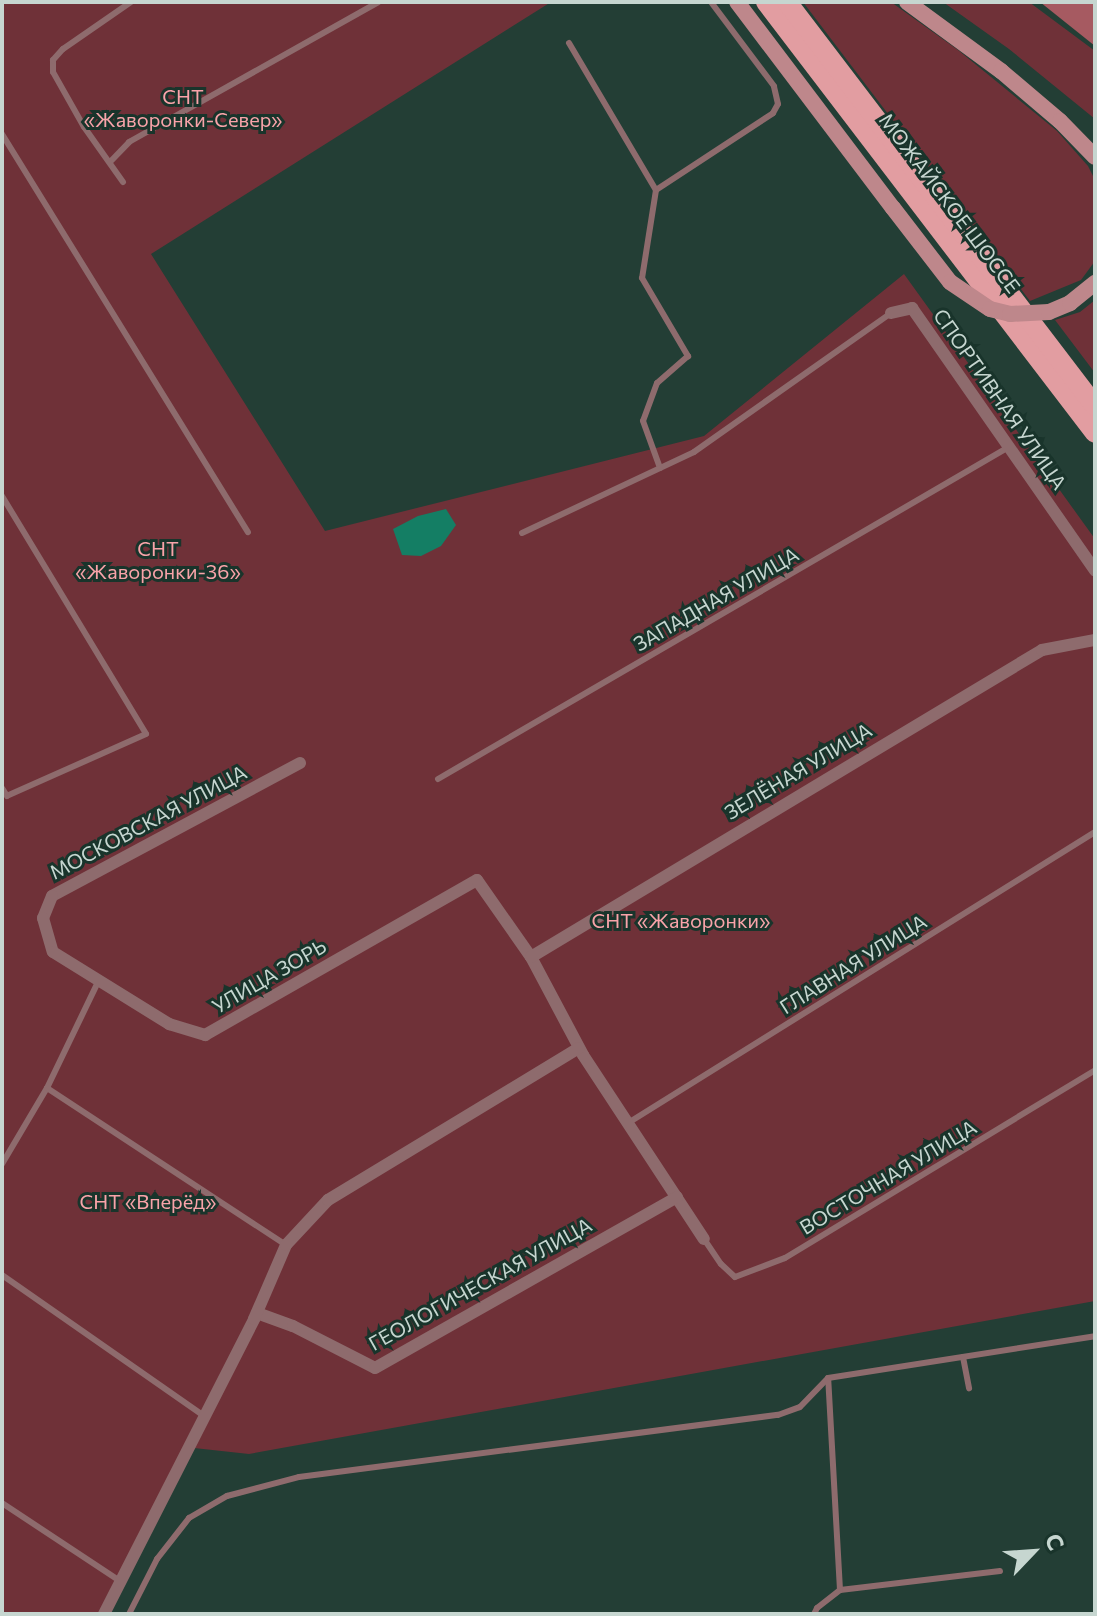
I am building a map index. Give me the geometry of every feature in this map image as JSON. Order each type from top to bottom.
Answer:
[{"type":"main road","points":[[737,2],[950,282],[990,309],[1010,314],[1049,312],[1077,298],[1095,283]]},
{"type":"main road","name":"МОЖАЙСКОЕ ШОССЕ","points":[[766,2],[1095,433]]},
{"type":"main road","name":"МОЖАЙСКОЕ ШОССЕ","points":[[787,2],[1095,406]]},
{"type":"main road","points":[[907,2],[1001,71],[1060,121],[1095,157]]},
{"type":"street","name":"СПОРТИВНАЯ УЛИЦА","points":[[891,313],[912,308],[1095,570]]},
{"type":"street","name":"ЗЕЛЁНАЯ УЛИЦА","points":[[531,957],[1042,650],[1095,640]]},
{"type":"street","name":"МОСКОВСКАЯ УЛИЦА","points":[[78,970],[53,952],[43,918],[52,896],[300,763]]},
{"type":"street","name":"УЛИЦА ЗОРЬ","points":[[78,970],[169,1024],[205,1035],[477,880],[531,957]]},
{"type":"street","points":[[531,957],[579,1048],[704,1239]]},
{"type":"street","points":[[104,1614],[257,1313],[286,1245],[328,1200],[579,1048]]},
{"type":"street","name":"ГЕОЛОГИЧЕСКАЯ УЛИЦА","points":[[257,1313],[293,1326],[375,1368],[677,1197]]},
{"type":"lane","points":[[123,182],[84,127],[53,72],[53,60],[63,49],[131,2]]},
{"type":"lane","points":[[110,162],[129,142],[378,2]]},
{"type":"lane","points":[[656,190],[773,113],[778,104],[774,86],[711,2]]},
{"type":"lane","points":[[569,43],[656,190],[642,278],[688,356],[657,383],[643,421],[660,468]]},
{"type":"lane","points":[[2,134],[248,532]]},
{"type":"lane","points":[[522,533],[694,452],[891,313]]},
{"type":"lane","name":"ЗАПАДНАЯ УЛИЦА","points":[[438,779],[1009,447]]},
{"type":"lane","points":[[2,496],[146,734],[7,796],[2,788]]},
{"type":"lane","name":"ГЛАВНАЯ УЛИЦА","points":[[628,1123],[1095,832]]},
{"type":"lane","points":[[2,1164],[47,1088],[98,982]]},
{"type":"lane","name":"ВОСТОЧНАЯ УЛИЦА","points":[[704,1239],[721,1264],[735,1277],[785,1258],[1095,1070]]},
{"type":"lane","points":[[47,1088],[286,1245]]},
{"type":"lane","points":[[2,1275],[204,1416]]},
{"type":"lane","points":[[129,1614],[157,1559],[189,1518],[227,1496],[299,1477],[778,1415],[800,1407],[828,1378],[1095,1336]]},
{"type":"lane","points":[[963,1357],[969,1388]]},
{"type":"lane","points":[[828,1378],[840,1590]]},
{"type":"lane","points":[[2,1503],[120,1581]]},
{"type":"lane","points":[[814,1614],[840,1590],[1000,1571]]},
{"type":"green space","name":"СНТ «Жаворонки»","points":[[2,2],[551,2],[151,254],[325,531],[704,436],[904,274],[1095,539],[1095,1301],[249,1454],[194,1448],[110,1614],[2,1614]]},
{"type":"green space","points":[[803,2],[891,2],[958,50],[1057,131],[1088,166],[1095,180],[1095,261],[1081,280],[1030,301]]},
{"type":"green space","points":[[943,2],[1029,2],[1095,51],[1095,119],[1009,49]]},
{"type":"green space","points":[[1095,300],[1095,373],[1055,320],[1080,312]]},
{"type":"shaded area","points":[[1040,2],[1095,2],[1095,46]]},
{"type":"shaded area","points":[[446,509],[456,525],[441,546],[421,556],[402,555],[393,529],[418,516]]},
{"type":"park label","name":"СНТ «Жаворонки-Север»","points":[[183,108]]},
{"type":"park label","name":"СНТ «Жаворонки-36»","points":[[158,560]]},
{"type":"park label","name":"СНТ «Вперёд»","points":[[148,1201]]}]
